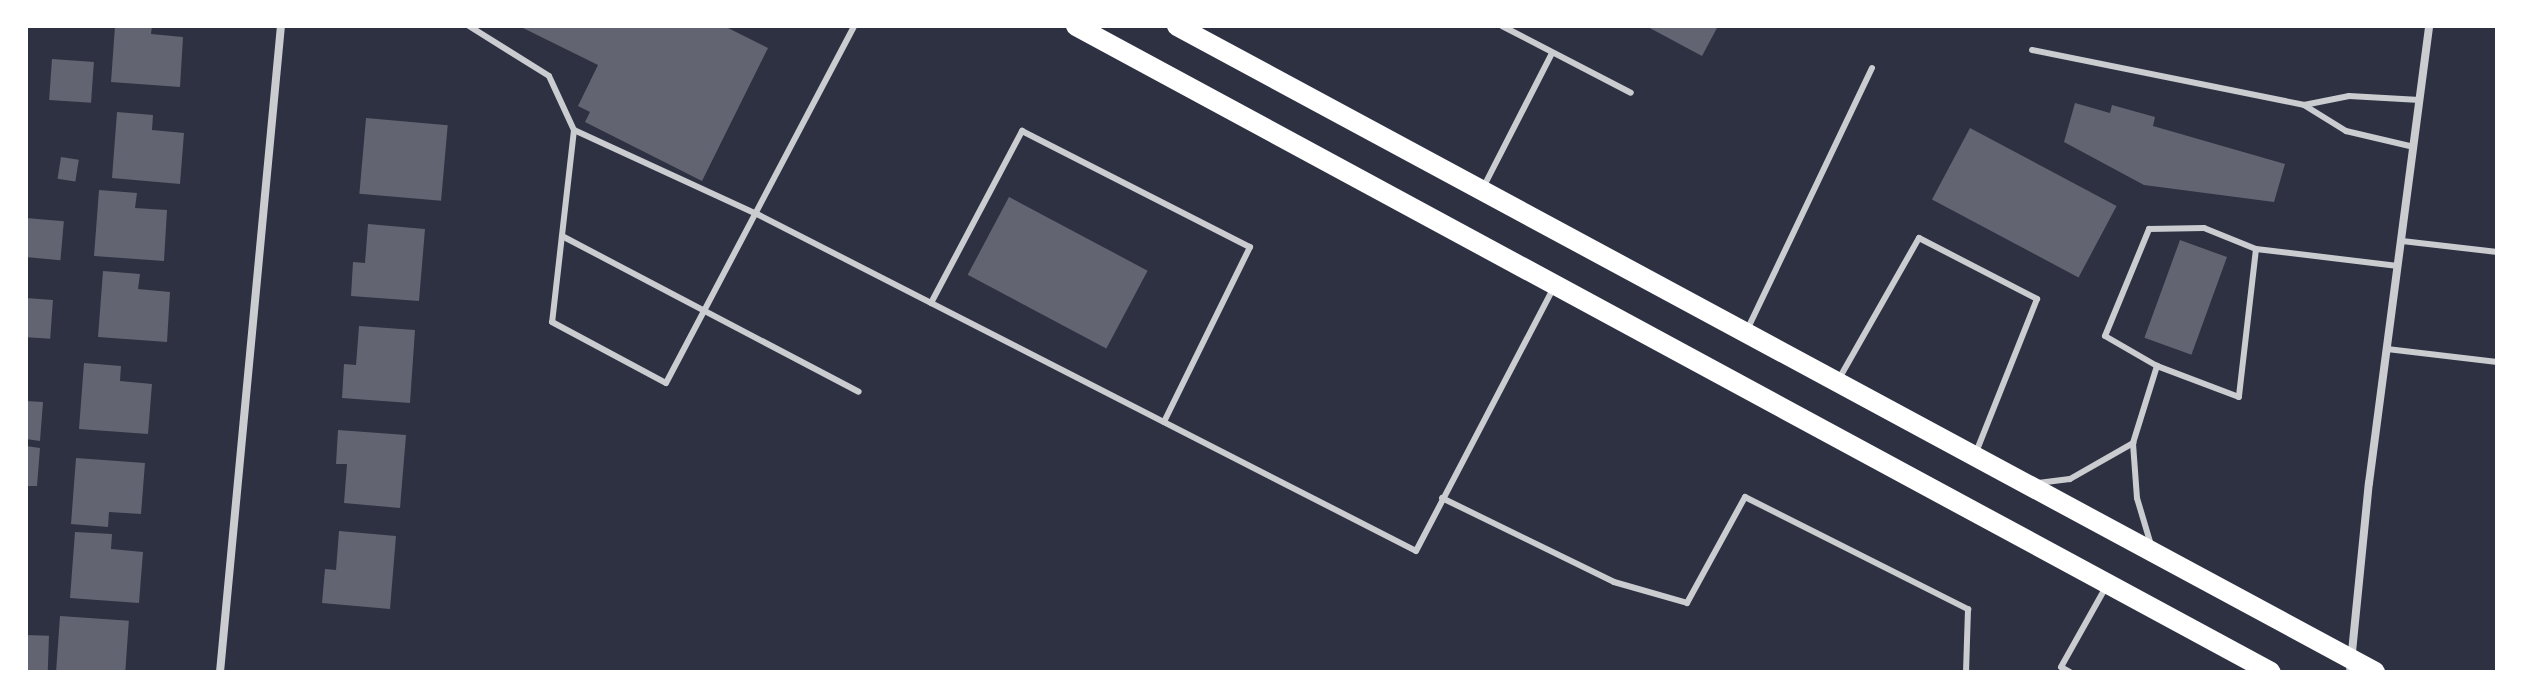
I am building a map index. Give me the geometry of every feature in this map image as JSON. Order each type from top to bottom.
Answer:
[{"type":"main road","points":[[1076,26],[2271,672]]},
{"type":"main road","points":[[1177,26],[2351,666],[2375,672]]},
{"type":"street","points":[[220,672],[281,26]]},
{"type":"street","points":[[2351,666],[2387,349],[2429,26]]},
{"type":"lane","points":[[469,26],[549,76],[574,130],[552,322],[666,383],[856,26]]},
{"type":"lane","points":[[1502,26],[1631,93]]},
{"type":"lane","points":[[2032,50],[2304,105],[2346,131],[2414,147]]},
{"type":"lane","points":[[1480,193],[1552,53]]},
{"type":"lane","points":[[1745,336],[1872,68]]},
{"type":"lane","points":[[2304,105],[2349,96],[2420,100]]},
{"type":"lane","points":[[574,130],[757,214],[1416,551],[1555,285]]},
{"type":"lane","points":[[931,303],[1022,131],[1250,247],[1164,422]]},
{"type":"lane","points":[[2256,249],[2239,397],[2157,366],[2105,336],[2149,229],[2204,228],[2256,249],[2398,266]]},
{"type":"lane","points":[[562,236],[859,392]]},
{"type":"lane","points":[[1836,385],[1919,238],[2037,299],[1973,459]]},
{"type":"lane","points":[[2402,241],[2497,252]]},
{"type":"lane","points":[[2387,349],[2497,362]]},
{"type":"lane","points":[[2156,557],[2143,526],[2133,443],[2157,366]]},
{"type":"lane","points":[[2022,484],[2070,479],[2133,443]]},
{"type":"lane","points":[[1442,498],[1614,582],[1687,603],[1745,497],[1968,609],[1966,672]]},
{"type":"lane","points":[[2070,672],[2061,670],[2108,584]]},
{"type":"building","points":[[115,26],[152,26],[151,34],[183,37],[180,87],[111,82]]},
{"type":"building","points":[[519,26],[724,26],[768,48],[702,181],[585,122],[590,112],[578,106],[598,65]]},
{"type":"building","points":[[1646,26],[1718,26],[1702,56]]},
{"type":"building","points":[[52,59],[94,62],[91,103],[49,100]]},
{"type":"building","points":[[2075,103],[2110,113],[2112,105],[2155,117],[2153,126],[2285,164],[2274,202],[2144,185],[2064,142]]},
{"type":"building","points":[[117,112],[153,115],[152,130],[184,133],[180,184],[112,178]]},
{"type":"building","points":[[366,118],[448,125],[441,201],[359,194]]},
{"type":"building","points":[[1970,128],[2117,206],[2079,277],[1932,200]]},
{"type":"building","points":[[61,157],[79,160],[75,182],[58,179]]},
{"type":"building","points":[[99,190],[137,193],[135,208],[167,210],[164,261],[94,256]]},
{"type":"building","points":[[1009,197],[1148,271],[1106,348],[968,275]]},
{"type":"building","points":[[26,218],[64,221],[60,260],[26,257]]},
{"type":"building","points":[[368,224],[425,229],[419,301],[351,296],[353,262],[365,263]]},
{"type":"building","points":[[2180,240],[2227,257],[2191,355],[2144,338]]},
{"type":"building","points":[[103,271],[140,274],[138,289],[170,292],[167,342],[98,337]]},
{"type":"building","points":[[26,298],[53,300],[50,339],[26,337]]},
{"type":"building","points":[[359,326],[415,330],[410,403],[342,398],[344,364],[356,365]]},
{"type":"building","points":[[84,363],[121,366],[120,381],[152,384],[148,434],[79,429]]},
{"type":"building","points":[[26,401],[43,402],[40,441],[26,439]]},
{"type":"building","points":[[338,430],[406,435],[400,508],[344,503],[347,464],[336,464]]},
{"type":"building","points":[[26,446],[40,448],[37,486],[26,486]]},
{"type":"building","points":[[76,458],[145,463],[141,514],[109,512],[108,527],[71,524]]},
{"type":"building","points":[[339,531],[396,536],[390,609],[322,603],[325,569],[336,570]]},
{"type":"building","points":[[75,532],[112,534],[111,549],[143,552],[139,603],[70,598]]},
{"type":"building","points":[[60,616],[129,621],[125,672],[56,672]]},
{"type":"building","points":[[26,635],[49,636],[48,672],[26,672]]}]
